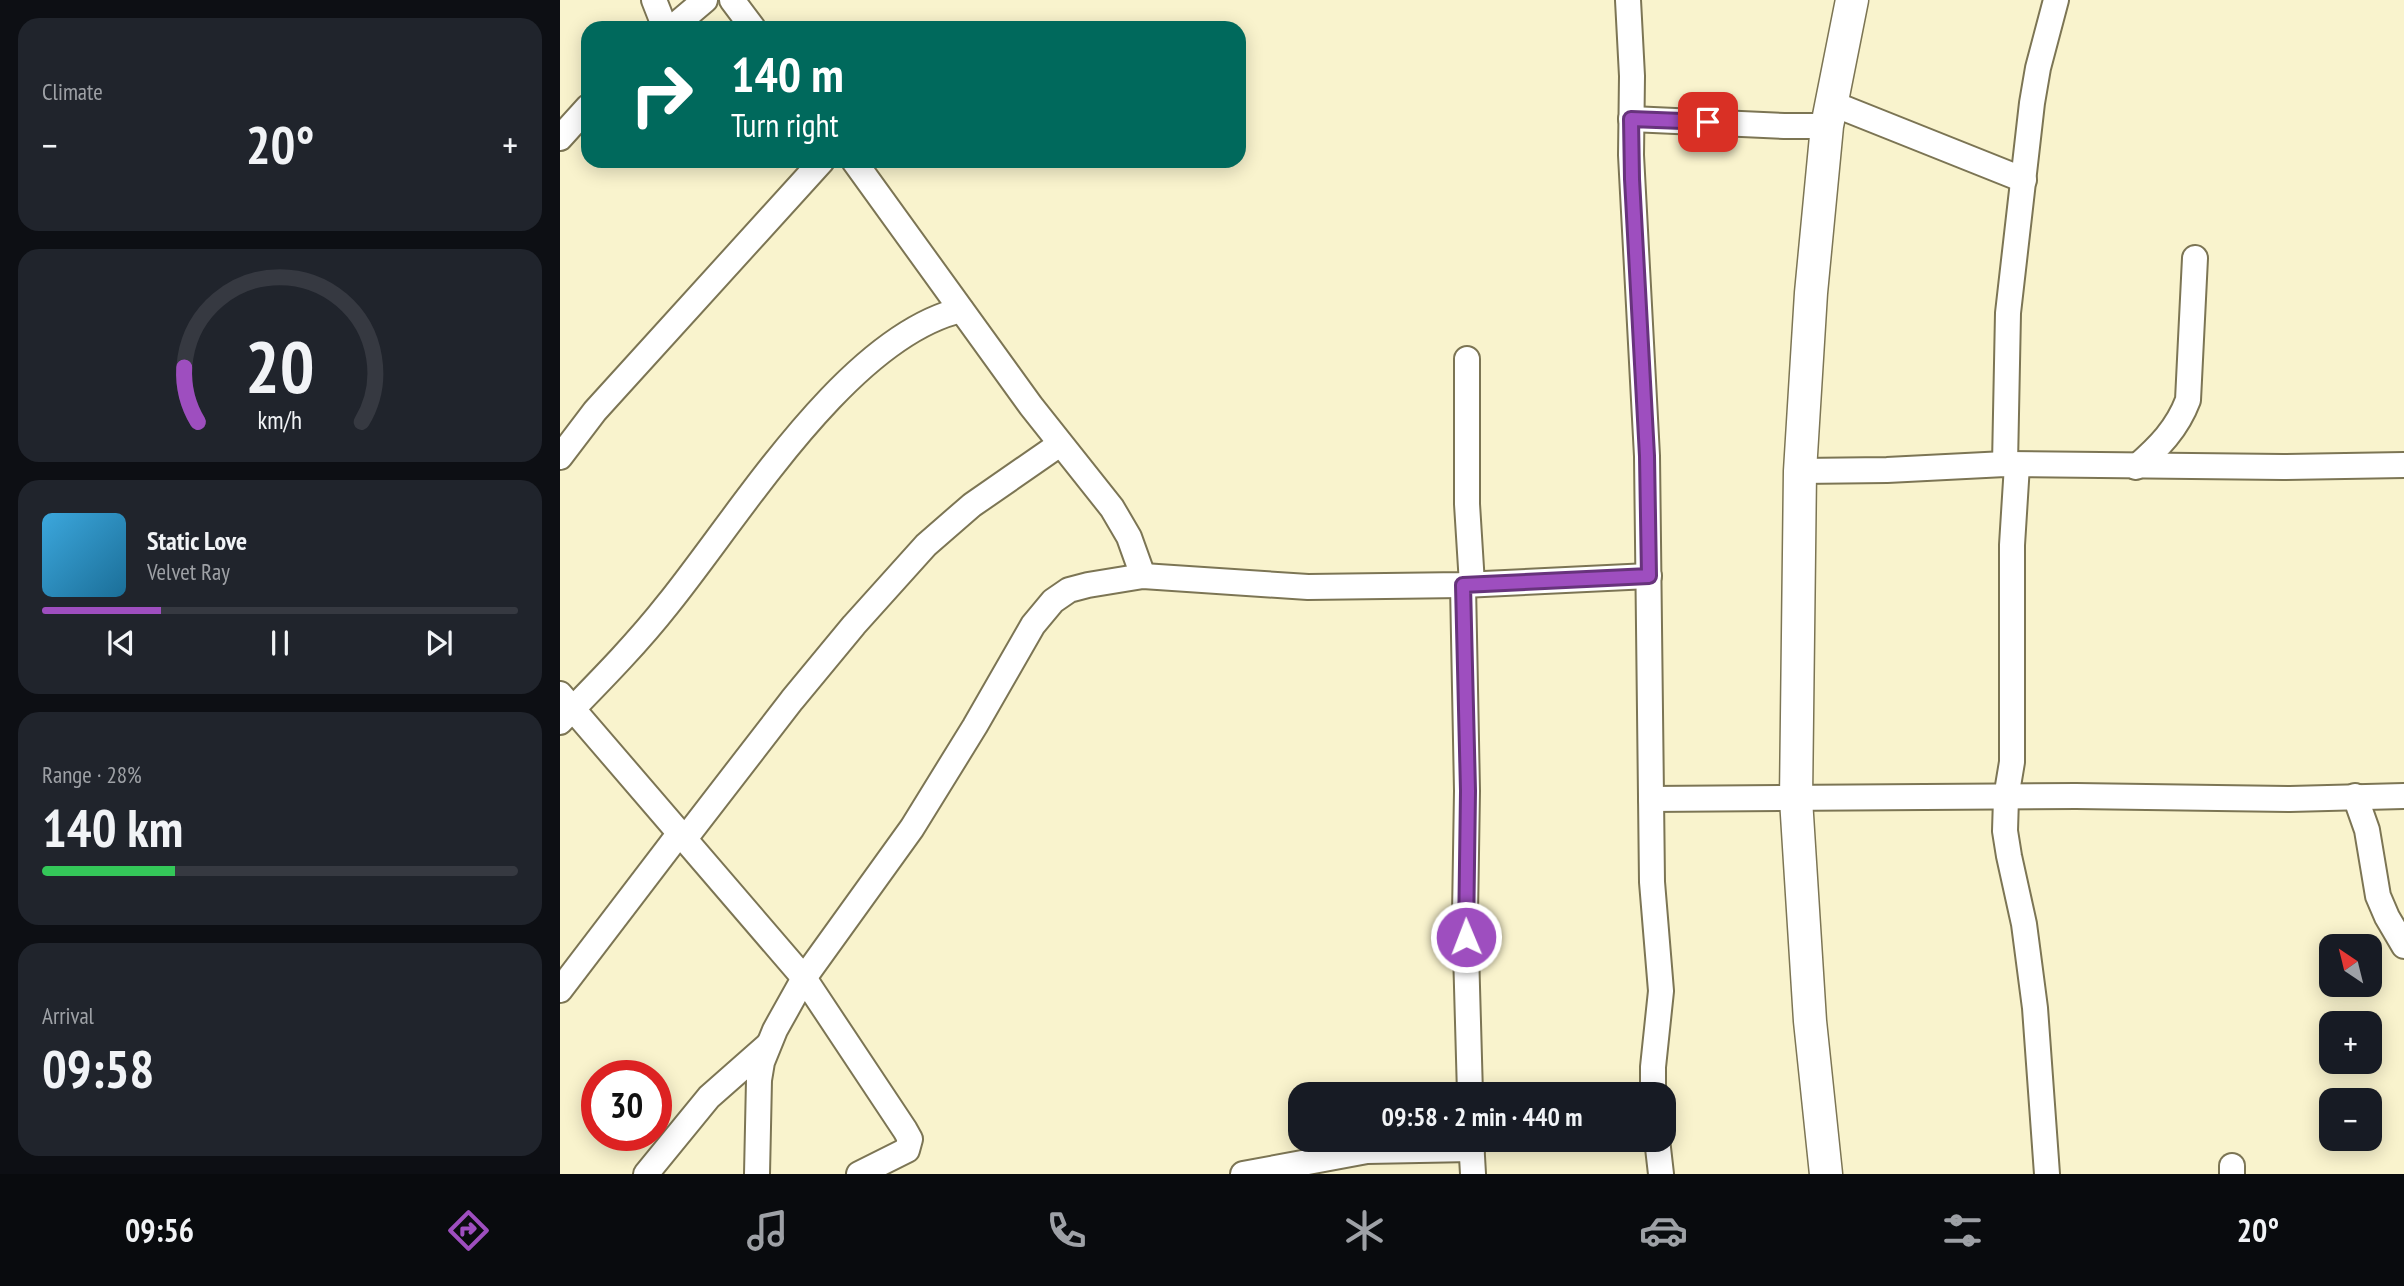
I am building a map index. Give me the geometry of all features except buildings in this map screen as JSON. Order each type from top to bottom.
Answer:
[{"type":"main road","points":[[1826,1174],[1810,1021],[1796,799],[1800,471],[1811,293],[1829,114],[1852,0]]},
{"type":"street","points":[[654,0],[662,21]]},
{"type":"street","points":[[680,21],[705,0]]},
{"type":"street","points":[[732,0],[748,21]]},
{"type":"street","points":[[1628,0],[1632,168],[1647,456],[1652,882],[1661,991],[1653,1082]]},
{"type":"street","points":[[2047,1174],[2035,1008],[2024,924],[2007,844],[2006,798],[2012,762],[2011,464],[2006,337],[2038,68],[2056,0]]},
{"type":"street","points":[[1631,119],[1784,127],[1829,114],[2024,180]]},
{"type":"street","points":[[560,138],[581,115]]},
{"type":"street","points":[[560,457],[595,411],[816,168]]},
{"type":"street","points":[[859,168],[1060,444],[1121,522],[1143,576]]},
{"type":"street","points":[[2136,467],[2162,444],[2183,414],[2188,400],[2195,258]]},
{"type":"street","points":[[859,1174],[904,1152],[910,1139],[804,978],[564,708],[621,660],[660,614],[764,478],[833,396],[902,337],[935,317],[961,310]]},
{"type":"street","points":[[1467,359],[1468,791],[1465,915],[1470,1082]]},
{"type":"street","points":[[560,990],[801,689],[918,553],[971,505],[1060,444]]},
{"type":"street","points":[[1800,471],[2011,464],[2136,467],[2404,465]]},
{"type":"street","points":[[757,1174],[759,1080],[768,1045],[804,978],[912,828],[1041,613],[1053,600],[1069,590],[1087,584],[1143,576],[1308,587],[1468,585],[1649,576]]},
{"type":"street","points":[[1651,799],[2076,796],[2290,799],[2404,796]]},
{"type":"street","points":[[2355,796],[2367,830],[2378,896],[2386,916],[2404,946]]},
{"type":"street","points":[[646,1174],[709,1097],[768,1045]]},
{"type":"street","points":[[1243,1174],[1362,1152]]},
{"type":"street","points":[[1472,1152],[1473,1174]]},
{"type":"street","points":[[1658,1152],[1661,1174]]},
{"type":"route","points":[[1466,937],[1465,852],[1468,791],[1463,585],[1649,576],[1647,456],[1631,119],[1708,122]]}]
